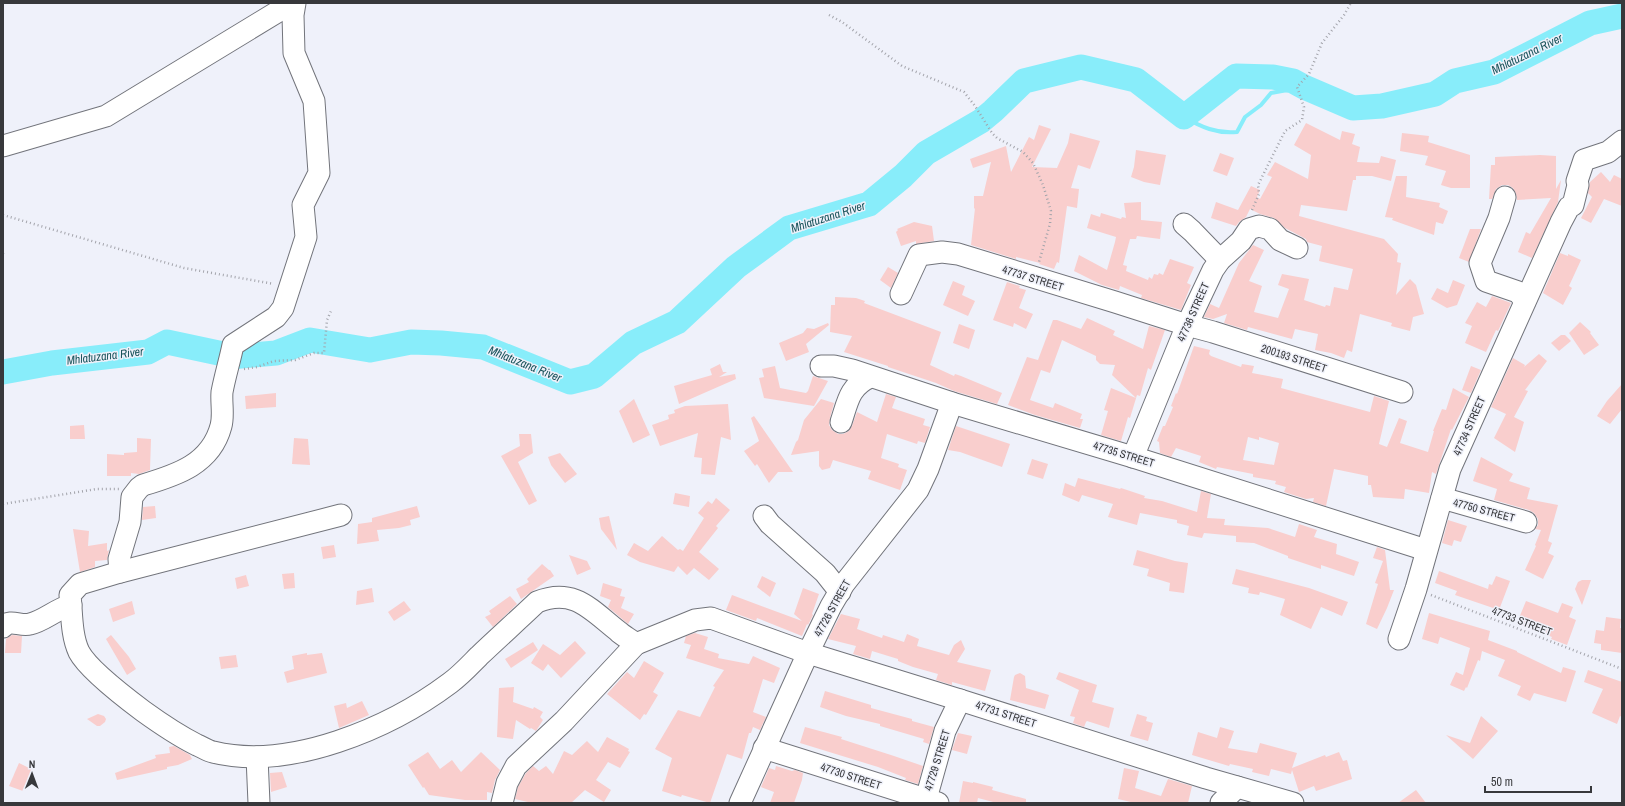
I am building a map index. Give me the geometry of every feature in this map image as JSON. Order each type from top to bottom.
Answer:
[{"type":"street","points":[[3,146],[106,116],[292,3]]},
{"type":"street","points":[[120,572],[119,559],[130,522],[132,497],[143,485],[179,474],[190,468],[212,446],[222,425],[222,393],[234,344],[276,318],[283,308],[306,236],[304,205],[319,173],[314,101],[294,53],[295,3]]},
{"type":"street","name":"47734 STREET","points":[[1399,639],[1416,589],[1450,469],[1561,222],[1569,207],[1573,205],[1578,185],[1576,163],[1608,152],[1622,141]]},
{"type":"street","points":[[1504,197],[1499,218],[1480,263],[1486,281],[1518,292],[1525,301]]},
{"type":"street","points":[[1184,224],[1192,230],[1220,260]]},
{"type":"street","points":[[1254,228],[1259,226],[1270,229],[1280,240],[1297,248]]},
{"type":"street","name":"47736 STREET","points":[[1133,457],[1204,286],[1220,260],[1241,241],[1249,229],[1254,228]]},
{"type":"street","name":"47737 STREET","points":[[901,294],[919,255],[924,253],[942,252],[958,254],[1187,325]]},
{"type":"street","name":"200193 STREET","points":[[1187,325],[1220,334],[1402,392]]},
{"type":"street","name":"47735 STREET","points":[[821,366],[834,366],[1133,457],[1426,550]]},
{"type":"street","points":[[841,422],[854,386],[870,377]]},
{"type":"street","name":"47726 STREET","points":[[740,803],[808,654],[844,584],[918,490],[928,469],[952,403]]},
{"type":"street","name":"47750 STREET","points":[[1442,498],[1526,522]]},
{"type":"street","points":[[3,627],[6,624],[13,622],[28,625],[63,608],[70,595],[80,584],[120,572],[341,515]]},
{"type":"street","points":[[764,516],[770,524],[825,574],[840,592]]},
{"type":"street","points":[[63,608],[79,652],[89,665],[134,704],[176,734],[212,752],[257,757],[280,756],[308,750],[350,737],[395,718],[418,705],[452,682],[537,602],[546,598],[566,597],[575,599],[591,609],[619,633],[636,644],[564,721],[516,766],[507,783],[502,803]]},
{"type":"street","name":"47731 STREET","points":[[636,644],[695,620],[711,618],[808,654],[1293,803]]},
{"type":"street","name":"47729 STREET","points":[[932,801],[945,731],[960,700]]},
{"type":"street","name":"47730 STREET","points":[[764,748],[932,801]]},
{"type":"street","points":[[257,757],[259,803]]},
{"type":"street","points":[[1221,803],[1237,787]]},
{"type":"path","points":[[1254,228],[1252,224],[1252,211],[1258,194],[1258,185],[1285,131],[1302,120],[1304,107],[1297,87],[1309,74],[1320,48],[1351,3]]},
{"type":"path","points":[[829,14],[902,66],[964,92],[992,133],[997,138],[1023,152],[1033,163],[1051,211],[1050,224],[1039,259],[1040,280]]},
{"type":"path","points":[[3,215],[184,268],[290,287]]},
{"type":"path","points":[[227,372],[257,367],[274,361],[295,360],[314,353],[324,353],[326,345],[327,320],[331,311]]},
{"type":"path","points":[[3,504],[110,488],[125,489],[132,497]]},
{"type":"path","name":"47733 STREET","points":[[1416,589],[1622,669]]},
{"type":"building","points":[[1306,123],[1340,140],[1342,131],[1355,134],[1352,144],[1360,147],[1357,162],[1379,163],[1381,156],[1396,160],[1391,181],[1372,176],[1356,176],[1356,180],[1353,180],[1347,211],[1301,205],[1299,216],[1384,239],[1398,254],[1397,262],[1401,263],[1396,295],[1410,279],[1416,285],[1424,314],[1413,317],[1410,331],[1391,326],[1392,323],[1360,314],[1352,352],[1347,350],[1344,358],[1331,353],[1315,350],[1318,334],[1295,329],[1292,339],[1248,327],[1247,330],[1224,323],[1227,314],[1213,319],[1204,317],[1210,304],[1219,308],[1239,263],[1253,245],[1264,250],[1249,281],[1262,286],[1254,312],[1278,318],[1289,289],[1278,285],[1282,274],[1309,279],[1304,300],[1325,307],[1326,305],[1330,306],[1334,287],[1348,290],[1353,269],[1319,261],[1322,246],[1307,242],[1306,239],[1285,228],[1274,218],[1250,209],[1246,217],[1236,226],[1211,218],[1216,202],[1238,210],[1251,186],[1260,190],[1257,197],[1260,199],[1272,177],[1267,175],[1275,162],[1308,179],[1311,155],[1294,145]]},
{"type":"building","points":[[1039,125],[1051,129],[1032,167],[1057,168],[1068,143],[1070,133],[1100,141],[1090,169],[1078,165],[1071,188],[1079,189],[1077,208],[1067,206],[1059,263],[1057,262],[1054,269],[1039,264],[1040,263],[1016,257],[1016,259],[971,245],[975,208],[974,209],[974,196],[983,196],[991,162],[973,168],[970,159],[1006,146],[1011,172],[1029,137],[1034,140]]},
{"type":"building","points":[[1402,133],[1429,136],[1428,142],[1470,155],[1470,188],[1451,188],[1441,185],[1446,171],[1425,165],[1428,156],[1400,151]]},
{"type":"building","points":[[1136,150],[1166,155],[1160,185],[1144,182],[1131,177]]},
{"type":"building","points":[[1220,153],[1234,158],[1227,176],[1213,171]]},
{"type":"building","points":[[1540,155],[1556,156],[1556,189],[1561,180],[1558,202],[1532,258],[1518,252],[1526,232],[1530,234],[1551,198],[1517,200],[1513,188],[1508,185],[1502,185],[1496,189],[1492,199],[1489,199],[1491,165],[1495,165],[1495,157]]},
{"type":"building","points":[[1601,172],[1610,182],[1614,175],[1622,179],[1622,206],[1604,199],[1591,223],[1581,218],[1592,197],[1588,193],[1590,182]]},
{"type":"building","points":[[1396,176],[1407,176],[1406,197],[1440,203],[1439,207],[1448,211],[1443,224],[1436,222],[1434,235],[1392,220],[1393,218],[1385,217]]},
{"type":"building","points":[[1141,202],[1141,220],[1162,222],[1160,239],[1137,236],[1136,239],[1130,239],[1123,265],[1127,266],[1126,271],[1148,280],[1149,277],[1152,279],[1154,274],[1158,275],[1159,273],[1163,275],[1170,259],[1194,267],[1187,283],[1191,285],[1181,310],[1141,298],[1142,295],[1120,286],[1119,290],[1102,285],[1074,271],[1079,255],[1107,270],[1116,237],[1087,228],[1091,214],[1100,217],[1101,213],[1121,219],[1122,217],[1126,218],[1124,203]]},
{"type":"building","points":[[914,222],[932,226],[934,241],[916,244],[916,241],[901,246],[896,232],[898,230],[897,229]]},
{"type":"building","points":[[1470,229],[1481,229],[1469,262],[1459,258]]},
{"type":"building","points":[[1560,253],[1568,256],[1568,254],[1581,260],[1569,286],[1572,288],[1563,305],[1543,293]]},
{"type":"building","points":[[888,267],[898,273],[891,288],[880,280]]},
{"type":"building","points":[[1453,280],[1465,285],[1457,305],[1447,308],[1431,299],[1437,288],[1448,293]]},
{"type":"building","points":[[953,281],[965,286],[962,295],[975,301],[968,316],[943,305]]},
{"type":"building","points":[[1007,282],[1020,286],[1019,288],[1026,290],[1019,308],[1033,314],[1026,329],[1014,323],[1013,327],[993,320]]},
{"type":"building","points":[[1492,296],[1511,303],[1486,352],[1465,343],[1472,326],[1465,323],[1477,302],[1486,307]]},
{"type":"building","points":[[835,297],[856,298],[865,301],[864,303],[941,332],[930,365],[954,376],[955,374],[961,376],[1002,393],[997,404],[954,391],[936,383],[844,352],[852,336],[830,332],[831,305],[835,305]]},
{"type":"building","points":[[1087,318],[1115,331],[1113,335],[1143,349],[1149,326],[1165,330],[1151,370],[1148,368],[1140,396],[1137,395],[1130,418],[1128,417],[1121,441],[1101,435],[1108,411],[1104,410],[1111,388],[1136,398],[1112,375],[1115,365],[1100,364],[1096,360],[1096,356],[1062,340],[1050,373],[1041,370],[1030,400],[1053,408],[1055,403],[1082,414],[1080,419],[1083,419],[1080,428],[1035,415],[1008,405],[1027,357],[1038,360],[1053,320],[1057,320],[1081,329]]},
{"type":"building","points":[[1580,322],[1591,332],[1590,333],[1599,345],[1584,355],[1569,333]]},
{"type":"building","points":[[828,323],[829,325],[806,344],[809,352],[786,361],[779,343],[803,333],[807,328],[814,329]]},
{"type":"building","points":[[959,324],[975,330],[969,349],[953,343]]},
{"type":"building","points":[[1561,335],[1565,335],[1571,341],[1559,351],[1551,343]]},
{"type":"building","points":[[1194,346],[1210,350],[1209,354],[1211,356],[1241,367],[1242,364],[1254,366],[1252,373],[1283,379],[1281,388],[1370,412],[1374,396],[1389,401],[1379,444],[1387,447],[1399,418],[1407,421],[1400,443],[1428,452],[1433,431],[1442,409],[1446,410],[1453,388],[1469,397],[1452,430],[1451,429],[1436,474],[1432,472],[1429,493],[1405,489],[1404,499],[1373,497],[1371,485],[1368,485],[1368,476],[1334,469],[1326,506],[1313,502],[1314,498],[1306,499],[1284,492],[1286,487],[1275,484],[1276,481],[1253,477],[1253,474],[1217,467],[1216,469],[1199,462],[1201,456],[1176,448],[1171,457],[1160,453],[1159,442],[1157,441],[1163,426],[1165,426],[1173,407],[1171,406],[1176,393],[1177,394]],"holes":[[[1248,437],[1259,440],[1259,437],[1279,443],[1274,465],[1243,460]]]},
{"type":"building","points":[[1539,354],[1547,361],[1525,390],[1528,391],[1514,417],[1524,422],[1515,452],[1494,438],[1506,414],[1491,407],[1513,358],[1525,365],[1524,367]]},
{"type":"building","points":[[720,364],[723,372],[727,372],[719,377],[735,374],[736,379],[679,404],[674,386],[712,375],[710,369]]},
{"type":"building","points":[[775,366],[780,388],[806,393],[813,376],[828,381],[814,406],[764,398],[759,378],[764,377],[762,369]]},
{"type":"building","points":[[1471,366],[1481,370],[1471,393],[1462,390]]},
{"type":"building","points":[[1622,384],[1622,409],[1610,424],[1597,416],[1607,401]]},
{"type":"building","points":[[276,393],[276,407],[246,409],[245,396]]},
{"type":"building","points":[[886,394],[896,397],[892,408],[925,419],[923,425],[930,427],[925,443],[918,441],[917,444],[887,434],[881,458],[899,464],[898,467],[907,470],[900,490],[868,479],[871,471],[833,460],[830,468],[822,470],[819,466],[819,451],[791,455],[798,440],[804,420],[821,399],[834,403],[829,425],[832,430],[838,434],[843,434],[849,431],[857,412],[877,422]]},
{"type":"building","points":[[634,399],[650,435],[633,443],[619,411]]},
{"type":"building","points":[[728,404],[731,440],[721,437],[715,475],[701,474],[702,458],[694,457],[698,433],[660,446],[652,425],[669,419],[668,415],[675,413],[674,410],[685,406]]},
{"type":"building","points":[[754,416],[793,472],[778,472],[769,483],[757,464],[755,466],[744,451],[759,441],[751,418]]},
{"type":"building","points":[[84,425],[85,439],[70,439],[70,426]]},
{"type":"building","points":[[956,426],[1010,444],[1002,467],[960,452],[948,450]]},
{"type":"building","points":[[519,434],[531,434],[533,453],[518,462],[537,501],[529,505],[501,456],[520,446]]},
{"type":"building","points":[[137,438],[151,439],[150,470],[139,474],[131,473],[131,476],[107,476],[107,454],[124,455],[124,453],[137,452]]},
{"type":"building","points":[[294,438],[308,439],[310,465],[292,464]]},
{"type":"building","points":[[560,453],[577,474],[565,483],[551,465],[548,457]]},
{"type":"building","points":[[1481,457],[1513,474],[1509,481],[1530,488],[1527,499],[1558,505],[1548,541],[1552,543],[1548,553],[1554,556],[1543,579],[1525,570],[1536,546],[1535,545],[1541,530],[1535,529],[1538,525],[1538,519],[1534,513],[1529,510],[1494,500],[1497,489],[1473,481]]},
{"type":"building","points":[[1032,459],[1048,464],[1043,479],[1027,474]]},
{"type":"building","points":[[1078,478],[1120,489],[1121,488],[1145,496],[1144,498],[1162,501],[1197,512],[1201,491],[1211,494],[1207,518],[1225,519],[1224,525],[1268,528],[1295,537],[1299,524],[1317,530],[1314,537],[1337,544],[1336,554],[1359,562],[1354,576],[1321,565],[1321,569],[1288,558],[1288,556],[1254,543],[1236,542],[1236,536],[1204,533],[1202,538],[1187,535],[1189,526],[1177,523],[1177,520],[1140,513],[1137,525],[1108,517],[1113,504],[1082,495],[1079,502],[1062,495],[1065,483],[1075,487]]},
{"type":"building","points":[[675,493],[690,496],[689,507],[673,504]]},
{"type":"building","points":[[716,498],[730,510],[716,526],[718,528],[699,552],[719,569],[709,580],[694,568],[687,575],[678,566],[674,572],[640,562],[627,555],[634,543],[648,551],[662,536],[678,550],[680,549],[683,551],[704,518],[698,513],[708,501],[712,504]]},
{"type":"building","points":[[155,506],[156,518],[142,520],[143,507]]},
{"type":"building","points":[[417,506],[420,517],[410,520],[411,525],[399,528],[377,530],[379,541],[357,544],[358,524],[372,522],[372,518]]},
{"type":"building","points":[[609,516],[617,550],[601,529],[599,518]]},
{"type":"building","points":[[1448,520],[1467,526],[1461,542],[1454,540],[1452,546],[1442,543]]},
{"type":"building","points":[[73,529],[89,531],[88,546],[107,543],[107,551],[109,550],[107,560],[95,561],[95,567],[80,572]]},
{"type":"building","points":[[334,545],[336,557],[323,559],[321,547]]},
{"type":"building","points":[[1377,547],[1385,550],[1390,590],[1394,590],[1377,629],[1366,624],[1378,584],[1375,583],[1383,561],[1373,558]]},
{"type":"building","points":[[1137,550],[1175,561],[1188,563],[1184,593],[1169,591],[1170,583],[1147,576],[1149,569],[1133,565]]},
{"type":"building","points":[[569,555],[587,561],[591,569],[577,575]]},
{"type":"building","points":[[542,564],[550,570],[554,576],[521,599],[516,589],[529,582],[527,579]]},
{"type":"building","points":[[1236,569],[1309,588],[1348,602],[1342,616],[1321,607],[1311,629],[1280,615],[1285,599],[1260,592],[1259,595],[1248,593],[1249,588],[1232,584]]},
{"type":"building","points":[[1439,571],[1488,589],[1489,584],[1492,585],[1496,576],[1510,581],[1499,610],[1455,595],[1457,591],[1435,583]]},
{"type":"building","points":[[294,573],[295,588],[284,589],[282,574]]},
{"type":"building","points":[[246,575],[249,586],[237,589],[235,578]]},
{"type":"building","points":[[762,576],[776,583],[770,597],[757,587]]},
{"type":"building","points":[[1582,580],[1591,580],[1582,605],[1575,589],[1578,582]]},
{"type":"building","points":[[603,583],[622,589],[620,596],[625,597],[621,608],[634,614],[628,624],[608,607],[611,600],[600,596]]},
{"type":"building","points":[[372,588],[374,602],[356,605],[357,591]]},
{"type":"building","points":[[803,588],[819,594],[812,614],[813,615],[802,636],[757,618],[756,621],[726,610],[732,595],[802,621],[794,614]]},
{"type":"building","points":[[510,596],[517,604],[493,627],[485,617],[491,614],[489,611]]},
{"type":"building","points":[[132,601],[135,614],[113,622],[109,609]]},
{"type":"building","points":[[404,601],[411,610],[394,621],[388,612]]},
{"type":"building","points":[[1526,601],[1558,613],[1562,603],[1573,607],[1569,617],[1576,620],[1567,645],[1551,639],[1552,637],[1517,623]]},
{"type":"building","points":[[1429,613],[1490,631],[1488,640],[1517,651],[1561,673],[1563,667],[1576,671],[1566,702],[1534,693],[1530,701],[1517,695],[1521,686],[1498,676],[1505,660],[1482,651],[1480,661],[1478,660],[1467,688],[1466,687],[1464,691],[1450,685],[1456,672],[1463,675],[1470,648],[1440,637],[1438,644],[1422,639]]},
{"type":"building","points":[[841,614],[860,619],[857,629],[882,638],[883,635],[904,642],[907,634],[919,639],[917,646],[949,655],[954,645],[961,640],[965,649],[957,662],[991,670],[985,691],[952,682],[952,685],[936,680],[938,674],[913,667],[898,661],[898,659],[872,651],[870,659],[853,654],[856,646],[828,639]]},
{"type":"building","points":[[1606,617],[1621,619],[1620,628],[1622,628],[1622,653],[1601,650],[1601,644],[1594,643],[1596,630],[1604,631]]},
{"type":"building","points":[[695,633],[708,637],[704,649],[719,654],[718,658],[749,664],[753,656],[780,668],[774,683],[763,679],[753,712],[766,717],[760,730],[753,727],[751,733],[749,733],[742,759],[727,754],[710,803],[682,795],[681,797],[662,791],[672,758],[655,749],[678,710],[700,717],[715,687],[713,686],[724,670],[686,658],[691,645],[684,643],[686,636]]},
{"type":"building","points":[[12,635],[22,636],[21,653],[5,653],[6,639]]},
{"type":"building","points":[[111,635],[129,657],[136,669],[127,675],[106,639]]},
{"type":"building","points":[[575,641],[586,653],[561,678],[548,664],[543,671],[531,663],[543,644],[560,655]]},
{"type":"building","points":[[533,642],[538,650],[511,668],[505,659]]},
{"type":"building","points":[[307,653],[307,655],[322,653],[327,673],[287,683],[284,672],[294,669],[292,656]]},
{"type":"building","points":[[236,655],[238,667],[221,669],[219,657]]},
{"type":"building","points":[[644,661],[664,673],[653,692],[658,695],[646,715],[644,714],[640,720],[607,694],[627,672],[634,678]]},
{"type":"building","points":[[1588,670],[1622,682],[1622,717],[1620,716],[1617,724],[1592,713],[1603,689],[1584,682]]},
{"type":"building","points":[[1059,672],[1097,685],[1092,702],[1114,708],[1109,728],[1087,721],[1084,727],[1073,723],[1075,717],[1070,716],[1079,690],[1056,679]]},
{"type":"building","points":[[1020,673],[1025,676],[1026,688],[1049,695],[1045,709],[1010,700],[1014,677]]},
{"type":"building","points":[[514,687],[513,702],[533,709],[534,707],[543,712],[540,717],[543,720],[536,731],[516,720],[513,739],[497,737],[499,688]]},
{"type":"building","points":[[825,691],[871,705],[871,708],[912,719],[912,721],[934,727],[929,744],[923,742],[924,739],[880,726],[880,724],[846,716],[820,707]]},
{"type":"building","points":[[362,701],[369,715],[339,728],[334,706],[346,703],[347,708]]},
{"type":"building","points":[[98,714],[104,716],[106,719],[100,726],[97,726],[87,719]]},
{"type":"building","points":[[1137,714],[1147,717],[1146,721],[1153,723],[1148,741],[1130,736]]},
{"type":"building","points":[[1481,716],[1498,731],[1473,759],[1446,735],[1470,743]]},
{"type":"building","points":[[805,727],[842,737],[841,739],[923,766],[918,784],[905,780],[906,778],[878,767],[800,743]]},
{"type":"building","points":[[1220,727],[1234,731],[1228,748],[1257,753],[1260,743],[1297,753],[1292,768],[1325,755],[1326,757],[1339,752],[1343,761],[1347,760],[1352,779],[1316,791],[1314,786],[1299,792],[1292,770],[1291,774],[1271,769],[1269,776],[1252,772],[1253,769],[1230,764],[1229,766],[1192,755],[1198,732],[1217,738]]},
{"type":"building","points":[[958,733],[972,736],[967,754],[952,750]]},
{"type":"building","points":[[607,737],[629,749],[628,751],[630,752],[620,768],[608,762],[596,780],[611,790],[604,802],[585,790],[571,803],[532,803],[515,799],[518,787],[526,773],[533,766],[539,771],[546,766],[553,774],[564,751],[572,755],[587,741],[598,752]]},
{"type":"building","points":[[174,746],[190,755],[192,759],[178,765],[167,767],[167,769],[117,780],[115,773],[156,758],[155,755],[170,753],[169,747]]},
{"type":"building","points":[[428,752],[440,769],[452,760],[461,772],[481,752],[500,770],[495,780],[492,793],[487,792],[487,800],[465,800],[429,795],[408,765]]},
{"type":"building","points":[[19,763],[33,770],[23,791],[9,786]]},
{"type":"building","points":[[776,766],[803,773],[794,803],[770,803],[774,792],[761,787],[769,768],[775,770]]},
{"type":"building","points":[[1124,768],[1139,771],[1135,788],[1161,796],[1168,779],[1192,786],[1188,803],[1135,803],[1118,799]]},
{"type":"building","points":[[282,772],[287,787],[271,792],[270,773]]},
{"type":"building","points":[[963,781],[993,787],[992,790],[1026,799],[1026,803],[997,803],[978,798],[977,803],[959,803]]},
{"type":"building","points":[[1416,790],[1426,803],[1398,803]]},
{"type":"waterway","name":"Mhlatuzana River","points":[[3,372],[52,363],[148,352],[167,342],[228,355],[230,357],[276,353],[310,340],[370,350],[411,342],[483,347],[570,382],[594,376],[633,343],[677,322],[736,267],[789,228],[869,204],[903,176],[926,153],[981,121],[1024,81],[1081,67],[1136,80],[1184,117],[1236,76],[1273,77],[1293,81],[1353,108],[1382,106],[1435,94],[1455,81],[1494,72],[1590,23],[1622,16]]},
{"type":"waterway","points":[[1184,117],[1197,124],[1216,131],[1237,132],[1245,117],[1261,105],[1271,93],[1304,87]]}]
